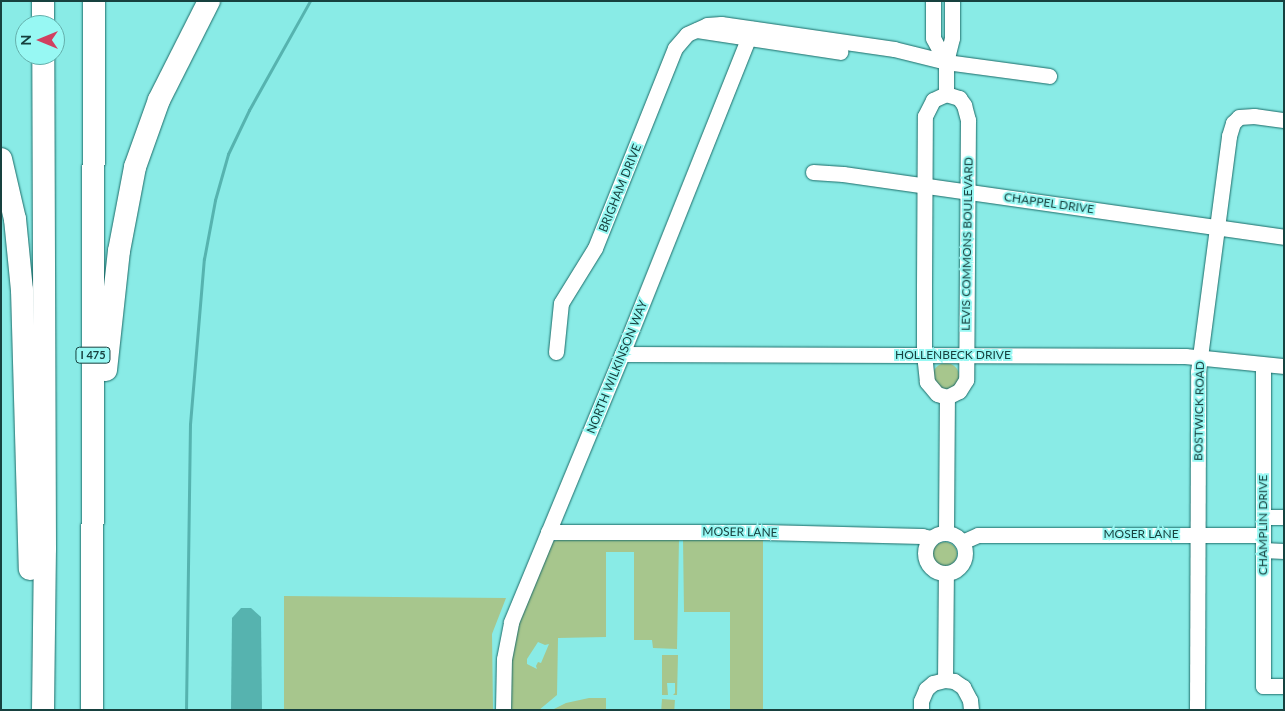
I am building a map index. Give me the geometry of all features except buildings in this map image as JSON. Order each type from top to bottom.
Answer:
[{"type":"highway","points":[[43,1],[43,15]]},
{"type":"highway","name":"I 475","points":[[92,710],[94,1]]},
{"type":"highway","points":[[93,560],[103,394],[126,205],[147,129],[179,57],[209,1]]},
{"type":"highway","points":[[43,65],[45,549],[43,710]]},
{"type":"highway","points":[[1,159],[15,220],[22,290],[34,710]]},
{"type":"street","points":[[933,1],[933,38],[946,62]]},
{"type":"street","points":[[946,532],[947,396],[937,394],[927,382],[924,355],[924,186],[925,116],[932,100],[946,94],[946,62],[952,38],[952,1]]},
{"type":"street","name":"BRIGHAM DRIVE","points":[[556,352],[561,303],[596,248],[675,48],[687,34],[714,24],[750,34],[894,49],[946,62],[1049,76]]},
{"type":"street","name":"NORTH WILKINSON WAY","points":[[502,710],[506,641],[511,622],[622,354],[750,34]]},
{"type":"street","name":"LEVIS COMMONS BOULEVARD","points":[[946,94],[959,98],[966,111],[968,192],[964,386],[954,395],[947,396]]},
{"type":"street","name":"BOSTWICK ROAD","points":[[1197,710],[1200,358],[1229,136],[1233,123],[1239,117],[1254,116],[1284,120]]},
{"type":"street","name":"CHAPPEL DRIVE","points":[[814,172],[831,172],[1284,237]]},
{"type":"street","name":"HOLLENBECK DRIVE","points":[[622,354],[1200,358],[1284,366]]},
{"type":"street","name":"CHAMPLIN DRIVE","points":[[1263,365],[1263,686],[1284,686]]},
{"type":"street","points":[[1263,517],[1284,517]]},
{"type":"street","name":"MOSER LANE","points":[[548,532],[763,532],[922,536],[931,538]]},
{"type":"street","points":[[946,532],[954,534],[962,542],[964,552],[963,561],[957,569],[946,574],[933,569],[926,559],[925,550],[931,538],[946,532]]},
{"type":"street","name":"MOSER LANE","points":[[962,542],[978,535],[1263,535]]},
{"type":"street","points":[[1263,550],[1284,551]]},
{"type":"street","points":[[945,680],[946,574]]},
{"type":"street","points":[[921,710],[921,700],[926,689],[933,683],[945,680],[954,681],[963,687],[970,700],[971,710]]},
{"type":"green space","points":[[946,363],[955,367],[959,376],[955,385],[946,389],[937,385],[933,376],[937,367]]},
{"type":"green space","points":[[561,539],[679,539],[677,649],[653,648],[652,640],[634,640],[634,552],[606,552],[606,637],[558,638],[557,695],[539,710],[509,710],[510,670],[516,624],[551,542]],"holes":[[[538,642],[545,645],[549,644],[541,663],[538,662],[536,666],[537,669],[527,664],[527,659]]]},
{"type":"green space","points":[[683,539],[763,539],[763,710],[730,710],[730,612],[684,612]]},
{"type":"green space","points":[[945,542],[950,543],[956,549],[956,559],[950,565],[945,566],[940,565],[934,559],[933,554],[934,549],[940,543]]},
{"type":"green space","points":[[284,596],[506,598],[492,634],[493,710],[284,710]]},
{"type":"green space","points":[[662,655],[678,655],[677,695],[673,695],[675,693],[675,683],[667,683],[668,695],[662,695]]},
{"type":"green space","points":[[589,698],[606,698],[606,710],[552,710],[566,703]]},
{"type":"green space","points":[[662,699],[675,700],[674,710],[661,710]]},
{"type":"water","points":[[241,608],[251,608],[261,617],[262,710],[231,710],[232,618]]},
{"type":"waterway","points":[[186,710],[190,424],[204,259],[215,200],[228,154],[249,110],[310,1]]}]
